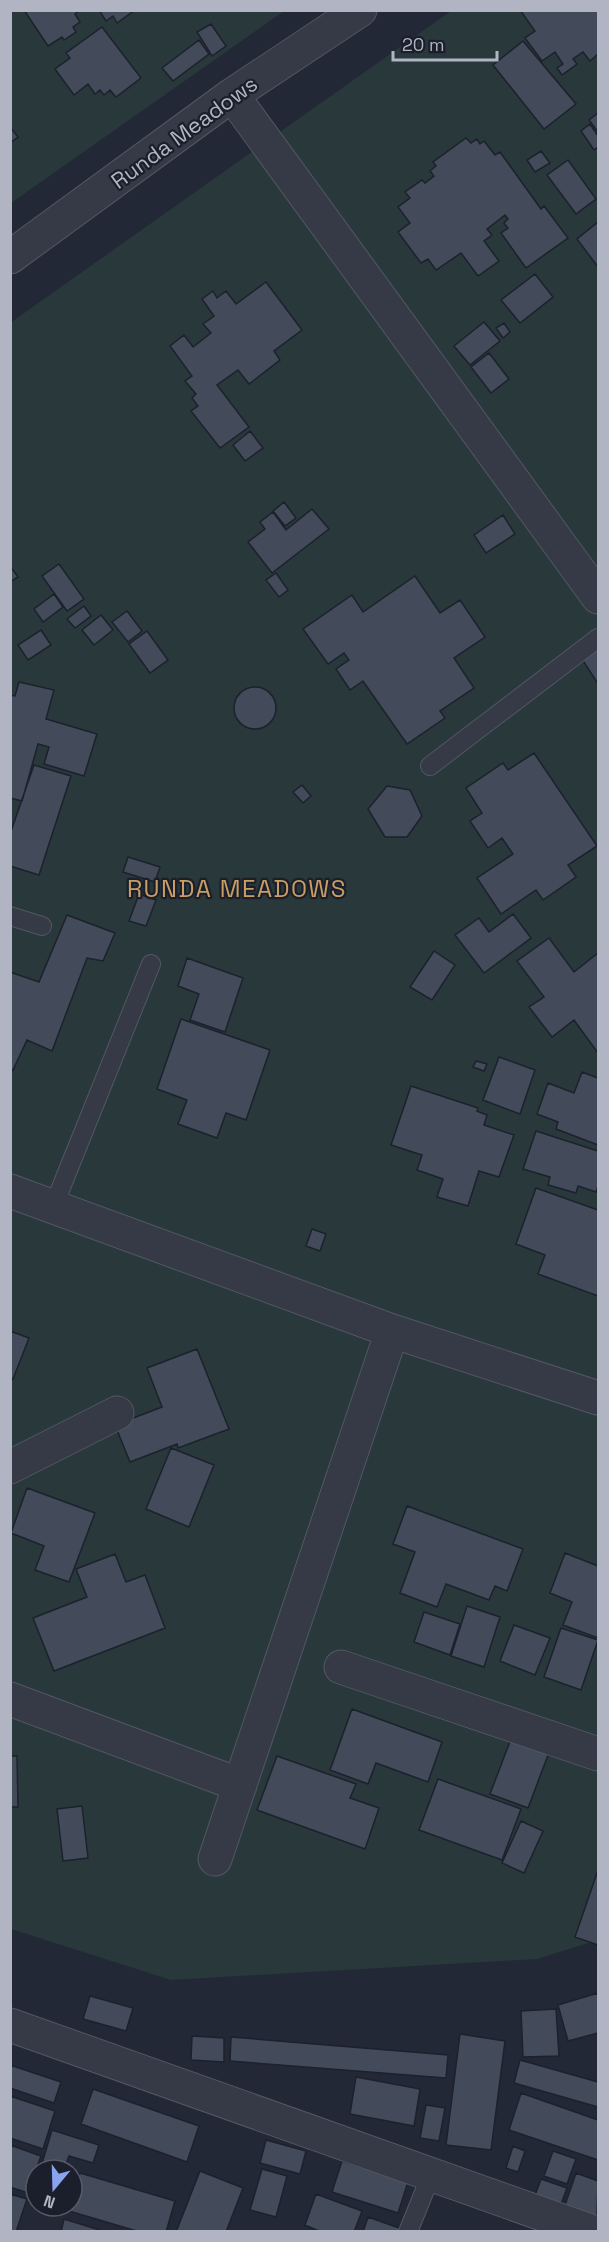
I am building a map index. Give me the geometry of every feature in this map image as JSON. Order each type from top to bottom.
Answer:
[{"type":"street","name":"Runda Meadows","points":[[10,257],[232,95],[360,10]]},
{"type":"street","points":[[232,95],[598,597]]},
{"type":"street","points":[[10,1191],[392,1331],[598,1398]]},
{"type":"street","points":[[215,1859],[392,1331]]},
{"type":"street","points":[[10,1467],[117,1413]]},
{"type":"street","points":[[341,1667],[598,1754]]},
{"type":"street","points":[[10,1699],[240,1785]]},
{"type":"street","points":[[10,2025],[593,2232]]},
{"type":"lane","points":[[430,766],[598,638]]},
{"type":"lane","points":[[10,916],[42,926]]},
{"type":"lane","points":[[54,1206],[151,964]]},
{"type":"lane","points":[[408,2232],[431,2175]]},
{"type":"shaded area","points":[[11,11],[284,11],[11,203]]},
{"type":"shaded area","points":[[451,11],[598,11],[598,1940],[537,1959],[171,1980],[11,1929],[10,323]]},
{"type":"building","points":[[24,10],[79,10],[75,14],[80,22],[73,27],[76,32],[48,46]]},
{"type":"building","points":[[99,10],[135,10],[117,23],[113,16],[106,21]]},
{"type":"building","points":[[520,10],[598,10],[598,54],[590,61],[583,52],[573,59],[577,64],[562,75],[557,68],[563,64],[555,52],[542,61],[525,38],[535,31]]},
{"type":"building","points":[[211,24],[226,46],[212,56],[197,32]]},
{"type":"building","points":[[102,27],[141,78],[116,97],[110,90],[104,95],[100,90],[95,94],[88,84],[74,95],[55,69],[70,58],[66,53]]},
{"type":"building","points":[[199,40],[209,54],[173,81],[162,68]]},
{"type":"building","points":[[523,41],[576,104],[544,129],[493,65]]},
{"type":"building","points":[[598,113],[598,132],[589,120]]},
{"type":"building","points":[[590,124],[598,136],[598,147],[594,150],[581,131]]},
{"type":"building","points":[[10,127],[18,137],[10,143]]},
{"type":"building","points":[[466,138],[471,143],[477,139],[480,144],[484,141],[495,155],[500,152],[541,209],[544,206],[568,238],[526,268],[501,233],[508,228],[504,223],[508,219],[505,215],[487,229],[492,235],[484,241],[499,261],[478,276],[461,253],[436,270],[428,259],[421,263],[398,232],[410,223],[398,207],[410,198],[405,192],[422,180],[425,183],[434,176],[430,171],[436,166],[433,162]]},
{"type":"building","points":[[541,151],[550,163],[535,172],[527,160]]},
{"type":"building","points":[[568,160],[596,199],[576,214],[547,175]]},
{"type":"building","points":[[598,222],[598,267],[577,239]]},
{"type":"building","points":[[535,274],[553,297],[520,323],[501,300]]},
{"type":"building","points":[[266,282],[302,330],[274,351],[280,360],[249,384],[238,370],[217,385],[249,427],[220,448],[191,411],[198,406],[192,398],[196,394],[185,381],[192,376],[170,346],[184,335],[193,347],[211,333],[203,324],[214,316],[202,299],[213,291],[217,298],[226,291],[236,304]]},
{"type":"building","points":[[484,322],[500,341],[470,365],[454,346]]},
{"type":"building","points":[[504,323],[510,332],[503,338],[496,328]]},
{"type":"building","points":[[489,353],[509,379],[491,393],[471,367]]},
{"type":"building","points":[[250,431],[263,448],[245,461],[233,445]]},
{"type":"building","points":[[284,502],[296,518],[285,526],[273,511]]},
{"type":"building","points":[[312,509],[329,529],[272,573],[248,542],[265,529],[260,522],[273,512],[286,530]]},
{"type":"building","points":[[503,515],[515,534],[486,553],[474,535]]},
{"type":"building","points":[[59,564],[84,599],[67,611],[42,576]]},
{"type":"building","points":[[10,566],[18,577],[10,582]]},
{"type":"building","points":[[276,573],[288,590],[279,597],[266,580]]},
{"type":"building","points":[[415,576],[440,613],[460,600],[485,637],[454,658],[474,688],[440,711],[445,718],[407,744],[363,681],[350,690],[336,669],[349,660],[344,653],[328,664],[303,629],[352,595],[363,612]]},
{"type":"building","points":[[54,594],[63,607],[43,622],[34,609]]},
{"type":"building","points":[[84,606],[91,616],[75,628],[67,619]]},
{"type":"building","points":[[127,611],[142,631],[128,642],[112,622]]},
{"type":"building","points":[[101,615],[113,630],[94,645],[82,630]]},
{"type":"building","points":[[41,630],[51,645],[28,660],[18,645]]},
{"type":"building","points":[[147,631],[168,660],[150,673],[129,644]]},
{"type":"building","points":[[598,649],[598,684],[582,659]]},
{"type":"building","points":[[19,682],[54,690],[46,719],[97,734],[84,776],[44,764],[49,747],[38,744],[22,801],[10,798],[10,695],[15,696]]},
{"type":"building","points":[[255,687],[270,693],[276,708],[270,723],[255,729],[240,723],[234,708],[240,693]]},
{"type":"building","points":[[534,753],[597,846],[568,865],[576,877],[543,900],[536,890],[501,914],[477,878],[513,854],[502,838],[488,848],[470,821],[482,813],[466,788],[503,763],[508,770]]},
{"type":"building","points":[[34,765],[71,776],[39,875],[10,866],[10,834]]},
{"type":"building","points":[[302,785],[311,796],[303,803],[293,792]]},
{"type":"building","points":[[387,786],[410,790],[422,816],[407,837],[385,837],[368,809]]},
{"type":"building","points":[[128,857],[160,867],[155,882],[123,872]]},
{"type":"building","points":[[139,894],[156,900],[146,926],[129,921]]},
{"type":"building","points":[[513,914],[531,938],[484,973],[455,935],[479,918],[489,932]]},
{"type":"building","points":[[67,915],[115,933],[103,961],[87,958],[52,1051],[27,1040],[13,1070],[10,1069],[10,972],[39,982]]},
{"type":"building","points":[[549,938],[574,972],[598,953],[598,1053],[574,1020],[552,1037],[529,1007],[544,997],[517,961]]},
{"type":"building","points":[[434,951],[455,965],[432,1000],[410,987]]},
{"type":"building","points":[[187,958],[243,978],[225,1032],[190,1020],[199,994],[178,986]]},
{"type":"building","points":[[181,1019],[270,1050],[246,1120],[226,1113],[217,1138],[178,1124],[187,1100],[157,1089]]},
{"type":"building","points":[[499,1057],[535,1070],[520,1114],[483,1100]]},
{"type":"building","points":[[476,1061],[487,1064],[484,1071],[473,1067]]},
{"type":"building","points":[[582,1072],[598,1078],[598,1145],[556,1129],[558,1122],[537,1114],[548,1083],[574,1093]]},
{"type":"building","points":[[411,1086],[478,1108],[477,1111],[487,1115],[484,1125],[514,1135],[499,1177],[479,1171],[468,1206],[437,1197],[443,1179],[417,1170],[422,1155],[391,1145]]},
{"type":"building","points":[[536,1131],[598,1151],[596,1192],[578,1186],[576,1193],[548,1185],[550,1177],[523,1169]]},
{"type":"building","points":[[536,1188],[598,1210],[598,1296],[538,1274],[545,1255],[516,1244]]},
{"type":"building","points":[[312,1229],[326,1234],[320,1251],[306,1246]]},
{"type":"building","points":[[10,1331],[29,1338],[13,1379],[10,1378]]},
{"type":"building","points":[[197,1349],[229,1429],[178,1448],[177,1444],[130,1462],[115,1425],[162,1407],[147,1368]]},
{"type":"building","points":[[171,1448],[214,1465],[189,1527],[146,1509]]},
{"type":"building","points":[[27,1488],[95,1513],[69,1582],[35,1570],[44,1546],[11,1533]]},
{"type":"building","points":[[407,1506],[523,1549],[507,1591],[495,1586],[489,1600],[446,1584],[437,1607],[400,1593],[415,1552],[393,1544]]},
{"type":"building","points":[[565,1553],[598,1566],[598,1638],[563,1625],[572,1602],[550,1593]]},
{"type":"building","points":[[115,1554],[126,1582],[145,1575],[165,1628],[54,1671],[33,1618],[87,1597],[76,1569]]},
{"type":"building","points":[[467,1606],[500,1617],[484,1667],[451,1656]]},
{"type":"building","points":[[424,1612],[460,1624],[450,1655],[414,1642]]},
{"type":"building","points":[[514,1625],[550,1638],[535,1675],[500,1661]]},
{"type":"building","points":[[561,1628],[598,1640],[581,1690],[544,1677]]},
{"type":"building","points":[[352,1709],[442,1742],[428,1782],[376,1763],[368,1784],[330,1770]]},
{"type":"building","points":[[512,1736],[550,1750],[528,1808],[490,1794]]},
{"type":"building","points":[[10,1756],[17,1756],[18,1807],[10,1807]]},
{"type":"building","points":[[277,1756],[356,1784],[350,1798],[379,1808],[365,1849],[257,1810]]},
{"type":"building","points":[[438,1779],[521,1809],[502,1860],[419,1830]]},
{"type":"building","points":[[82,1806],[88,1858],[63,1861],[57,1809]]},
{"type":"building","points":[[521,1821],[543,1831],[524,1873],[502,1863]]},
{"type":"building","points":[[598,1874],[598,1945],[575,1937]]},
{"type":"building","points":[[598,1993],[598,2033],[568,2041],[558,2005]]},
{"type":"building","points":[[90,1996],[133,2008],[126,2031],[83,2019]]},
{"type":"building","points":[[556,2009],[559,2056],[523,2057],[521,2011]]},
{"type":"building","points":[[460,2034],[505,2041],[491,2150],[446,2145]]},
{"type":"building","points":[[192,2036],[224,2038],[224,2062],[191,2060]]},
{"type":"building","points":[[231,2037],[448,2055],[446,2078],[230,2061]]},
{"type":"building","points":[[520,2060],[598,2082],[598,2107],[514,2083]]},
{"type":"building","points":[[10,2065],[61,2082],[54,2103],[10,2088]]},
{"type":"building","points":[[356,2077],[420,2089],[414,2126],[350,2114]]},
{"type":"building","points":[[93,2089],[199,2126],[187,2162],[81,2124]]},
{"type":"building","points":[[521,2093],[598,2120],[598,2160],[509,2130]]},
{"type":"building","points":[[10,2096],[55,2111],[43,2149],[10,2138]]},
{"type":"building","points":[[426,2105],[445,2108],[439,2141],[420,2138]]},
{"type":"building","points":[[52,2130],[99,2145],[93,2163],[84,2160],[84,2158],[69,2156],[68,2158],[44,2158]]},
{"type":"building","points":[[266,2140],[306,2151],[300,2174],[260,2163]]},
{"type":"building","points":[[10,2145],[41,2156],[40,2158],[24,2158],[24,2192],[10,2187]]},
{"type":"building","points":[[513,2146],[525,2151],[518,2172],[506,2168]]},
{"type":"building","points":[[553,2151],[576,2159],[567,2184],[544,2176]]},
{"type":"building","points":[[342,2161],[408,2182],[398,2213],[332,2192]]},
{"type":"building","points":[[262,2169],[287,2176],[276,2217],[250,2210]]},
{"type":"building","points":[[200,2171],[243,2188],[226,2232],[176,2232]]},
{"type":"building","points":[[576,2173],[598,2181],[597,2216],[565,2205]]},
{"type":"building","points":[[84,2174],[175,2201],[166,2232],[140,2232],[84,2215]]},
{"type":"building","points":[[541,2179],[567,2188],[560,2207],[534,2198]]},
{"type":"building","points":[[10,2194],[24,2198],[24,2208],[16,2232],[10,2232]]},
{"type":"building","points":[[316,2194],[362,2211],[354,2232],[321,2232],[305,2225]]},
{"type":"building","points":[[368,2217],[402,2229],[401,2232],[363,2232]]},
{"type":"building","points":[[64,2219],[106,2232],[61,2232]]},
{"type":"district","name":"RUNDA MEADOWS","points":[[237,889]]}]
